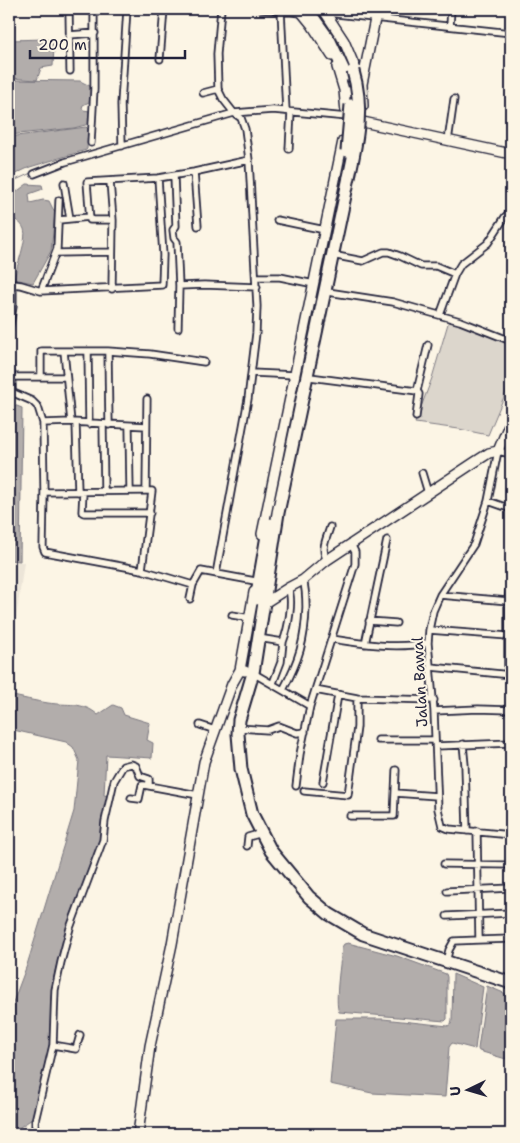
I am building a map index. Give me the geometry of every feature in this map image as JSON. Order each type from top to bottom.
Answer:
[{"type":"highway","points":[[315,9],[338,39],[357,91],[358,135],[345,176],[271,511],[260,572],[246,671],[243,707],[238,728],[240,769],[252,814],[270,851],[309,898],[339,922],[363,934],[511,983]]},
{"type":"highway","points":[[302,10],[330,41],[349,73]]},
{"type":"highway","points":[[246,671],[258,638],[265,603],[278,513],[345,176]]},
{"type":"street","points":[[68,9],[70,71]]},
{"type":"street","points":[[91,143],[95,33],[94,9]]},
{"type":"street","points":[[122,143],[121,96],[127,9]]},
{"type":"street","points":[[160,59],[164,9]]},
{"type":"street","points":[[216,574],[252,374],[257,319],[257,287],[249,160],[243,123],[232,111],[218,88],[218,40],[221,9]]},
{"type":"street","points":[[138,1134],[150,1046],[172,944],[206,756],[232,684],[246,671],[250,618],[266,506],[295,376],[347,117],[341,78],[324,42],[302,10],[261,9]]},
{"type":"street","points":[[265,603],[363,122],[362,84],[377,9]]},
{"type":"street","points":[[450,26],[451,9]]},
{"type":"street","points":[[281,10],[289,149]]},
{"type":"street","points":[[325,11],[375,19],[511,33]]},
{"type":"street","points":[[325,11],[344,41],[362,84]]},
{"type":"street","points":[[69,35],[95,33]]},
{"type":"street","points":[[345,95],[362,84]]},
{"type":"street","points":[[202,92],[218,88]]},
{"type":"street","points":[[448,141],[454,100]]},
{"type":"street","points":[[34,174],[122,143],[232,111],[287,110],[347,117]]},
{"type":"street","points":[[363,122],[511,154]]},
{"type":"street","points":[[113,220],[90,220],[87,182],[174,176],[249,160]]},
{"type":"street","points":[[194,172],[198,226]]},
{"type":"street","points":[[174,176],[176,226],[173,233],[177,242],[178,328]]},
{"type":"street","points":[[9,326],[13,307],[11,284],[21,284],[41,291],[112,289],[162,285],[163,255],[158,178]]},
{"type":"street","points":[[110,181],[113,220],[112,289]]},
{"type":"street","points":[[64,183],[70,219]]},
{"type":"street","points":[[41,291],[57,253],[59,203],[67,202]]},
{"type":"street","points":[[440,315],[455,274],[467,259],[488,244],[511,211]]},
{"type":"street","points":[[59,220],[90,217]]},
{"type":"street","points":[[277,220],[325,230]]},
{"type":"street","points":[[57,253],[112,252]]},
{"type":"street","points":[[337,256],[363,261],[383,252],[388,252],[421,266],[436,266],[455,274]]},
{"type":"street","points":[[256,277],[280,277],[314,284]]},
{"type":"street","points":[[179,286],[257,287]]},
{"type":"street","points":[[328,292],[393,302],[440,315],[511,341]]},
{"type":"street","points":[[416,417],[420,394],[417,391],[428,345]]},
{"type":"street","points":[[64,351],[82,512],[150,513]]},
{"type":"street","points":[[88,351],[89,424]]},
{"type":"street","points":[[41,377],[40,352],[108,351],[150,354],[204,362]]},
{"type":"street","points":[[104,492],[108,351]]},
{"type":"street","points":[[9,363],[12,377],[10,391],[28,398],[36,404],[43,423],[43,547],[45,552],[142,570],[193,585]]},
{"type":"street","points":[[252,374],[295,376]]},
{"type":"street","points":[[12,377],[66,377]]},
{"type":"street","points":[[310,377],[417,391]]},
{"type":"street","points":[[142,570],[150,513],[146,426],[147,398]]},
{"type":"street","points":[[498,451],[511,420]]},
{"type":"street","points":[[43,423],[73,422],[146,426]]},
{"type":"street","points":[[129,426],[130,491]]},
{"type":"street","points":[[265,603],[303,580],[327,560],[489,453],[498,451],[511,454]]},
{"type":"street","name":"Jalan Bawal","points":[[498,451],[488,501],[474,544],[440,594],[430,619],[428,643],[434,700],[437,796],[439,818],[442,826],[449,829],[467,831],[477,837],[511,835]]},
{"type":"street","points":[[422,473],[428,493]]},
{"type":"street","points":[[44,492],[104,492],[148,489]]},
{"type":"street","points":[[488,501],[511,509]]},
{"type":"street","points":[[327,560],[324,554],[324,542],[330,527]]},
{"type":"street","points":[[365,644],[387,540]]},
{"type":"street","points":[[296,786],[310,706],[355,564],[355,552],[351,544]]},
{"type":"street","points":[[190,599],[193,585],[201,571],[255,581]]},
{"type":"street","points":[[431,667],[510,675],[508,601],[511,574]]},
{"type":"street","points":[[284,690],[302,644],[306,597],[303,580]]},
{"type":"street","points":[[273,683],[282,662],[283,642],[291,604],[288,588]]},
{"type":"street","points":[[440,594],[508,601]]},
{"type":"street","points":[[232,615],[250,618]]},
{"type":"street","points":[[369,621],[396,623]]},
{"type":"street","points":[[429,630],[508,636]]},
{"type":"street","points":[[258,638],[283,642]]},
{"type":"street","points":[[332,639],[365,644],[403,645],[428,643]]},
{"type":"street","points":[[246,671],[273,683],[310,706]]},
{"type":"street","points":[[315,690],[357,698],[434,700]]},
{"type":"street","points":[[323,782],[338,695]]},
{"type":"street","points":[[304,791],[348,795],[357,727],[357,698]]},
{"type":"street","points":[[434,711],[511,710]]},
{"type":"street","points":[[200,725],[215,730]]},
{"type":"street","points":[[238,728],[268,730],[279,726],[297,733],[305,732]]},
{"type":"street","points":[[378,740],[462,744],[511,743]]},
{"type":"street","points":[[462,744],[465,765],[467,831]]},
{"type":"street","points":[[35,1134],[34,1121],[53,1045],[54,1005],[61,962],[73,919],[103,840],[105,820],[116,776],[123,766],[132,764],[136,766],[140,776],[149,779],[149,786]]},
{"type":"street","points":[[350,816],[394,816],[396,770]]},
{"type":"street","points":[[131,798],[138,799],[142,785],[198,795]]},
{"type":"street","points":[[395,793],[437,796]]},
{"type":"street","points":[[247,846],[248,837],[263,836]]},
{"type":"street","points":[[477,837],[479,940]]},
{"type":"street","points":[[444,864],[511,864]]},
{"type":"street","points":[[446,891],[511,888]]},
{"type":"street","points":[[448,916],[511,913]]},
{"type":"street","points":[[446,962],[454,941],[511,939]]},
{"type":"street","points":[[53,1045],[76,1049],[80,1035]]},
{"type":"shaded area","points":[[9,40],[49,40],[54,46],[53,66],[41,68],[37,80],[9,78]]},
{"type":"shaded area","points":[[9,80],[80,81],[90,86],[91,101],[83,105],[82,108],[83,110],[90,111],[89,124],[74,128],[9,135]]},
{"type":"shaded area","points":[[86,127],[88,129],[86,150],[30,167],[9,177],[9,137]]},
{"type":"shaded area","points":[[27,184],[42,185],[43,189],[29,194],[30,203],[43,200],[49,201],[55,213],[51,251],[33,283],[14,279],[25,233],[21,224],[9,216],[9,194],[15,193]]},
{"type":"shaded area","points":[[449,320],[511,339],[511,380],[488,435],[415,423],[432,378]]},
{"type":"shaded area","points":[[9,403],[22,408],[20,561],[9,560]]},
{"type":"shaded area","points":[[9,562],[24,562],[16,619],[9,617]]},
{"type":"shaded area","points":[[9,695],[48,703],[80,706],[98,715],[113,705],[121,708],[124,715],[150,723],[147,740],[153,743],[152,758],[106,755],[104,795],[108,796],[102,821],[101,838],[68,926],[55,971],[51,999],[50,1042],[32,1119],[20,1127],[15,1134],[9,1134],[9,1013],[27,965],[74,811],[79,760],[73,747],[66,742],[9,729]]},
{"type":"shaded area","points":[[348,943],[397,956],[446,974],[447,1019],[445,1021],[339,1012],[337,991],[342,947]]},
{"type":"shaded area","points":[[453,974],[483,987],[475,1049],[452,1043],[449,1047],[445,1097],[372,1093],[330,1084],[336,1019],[383,1019],[448,1026],[452,1020]]},
{"type":"shaded area","points":[[487,986],[511,996],[511,1038],[509,1054],[506,1059],[479,1051],[478,1049]]},
{"type":"waterway","points":[[215,115],[228,111]]},
{"type":"waterway","points":[[327,112],[343,113]]},
{"type":"waterway","points":[[9,183],[40,169]]}]
